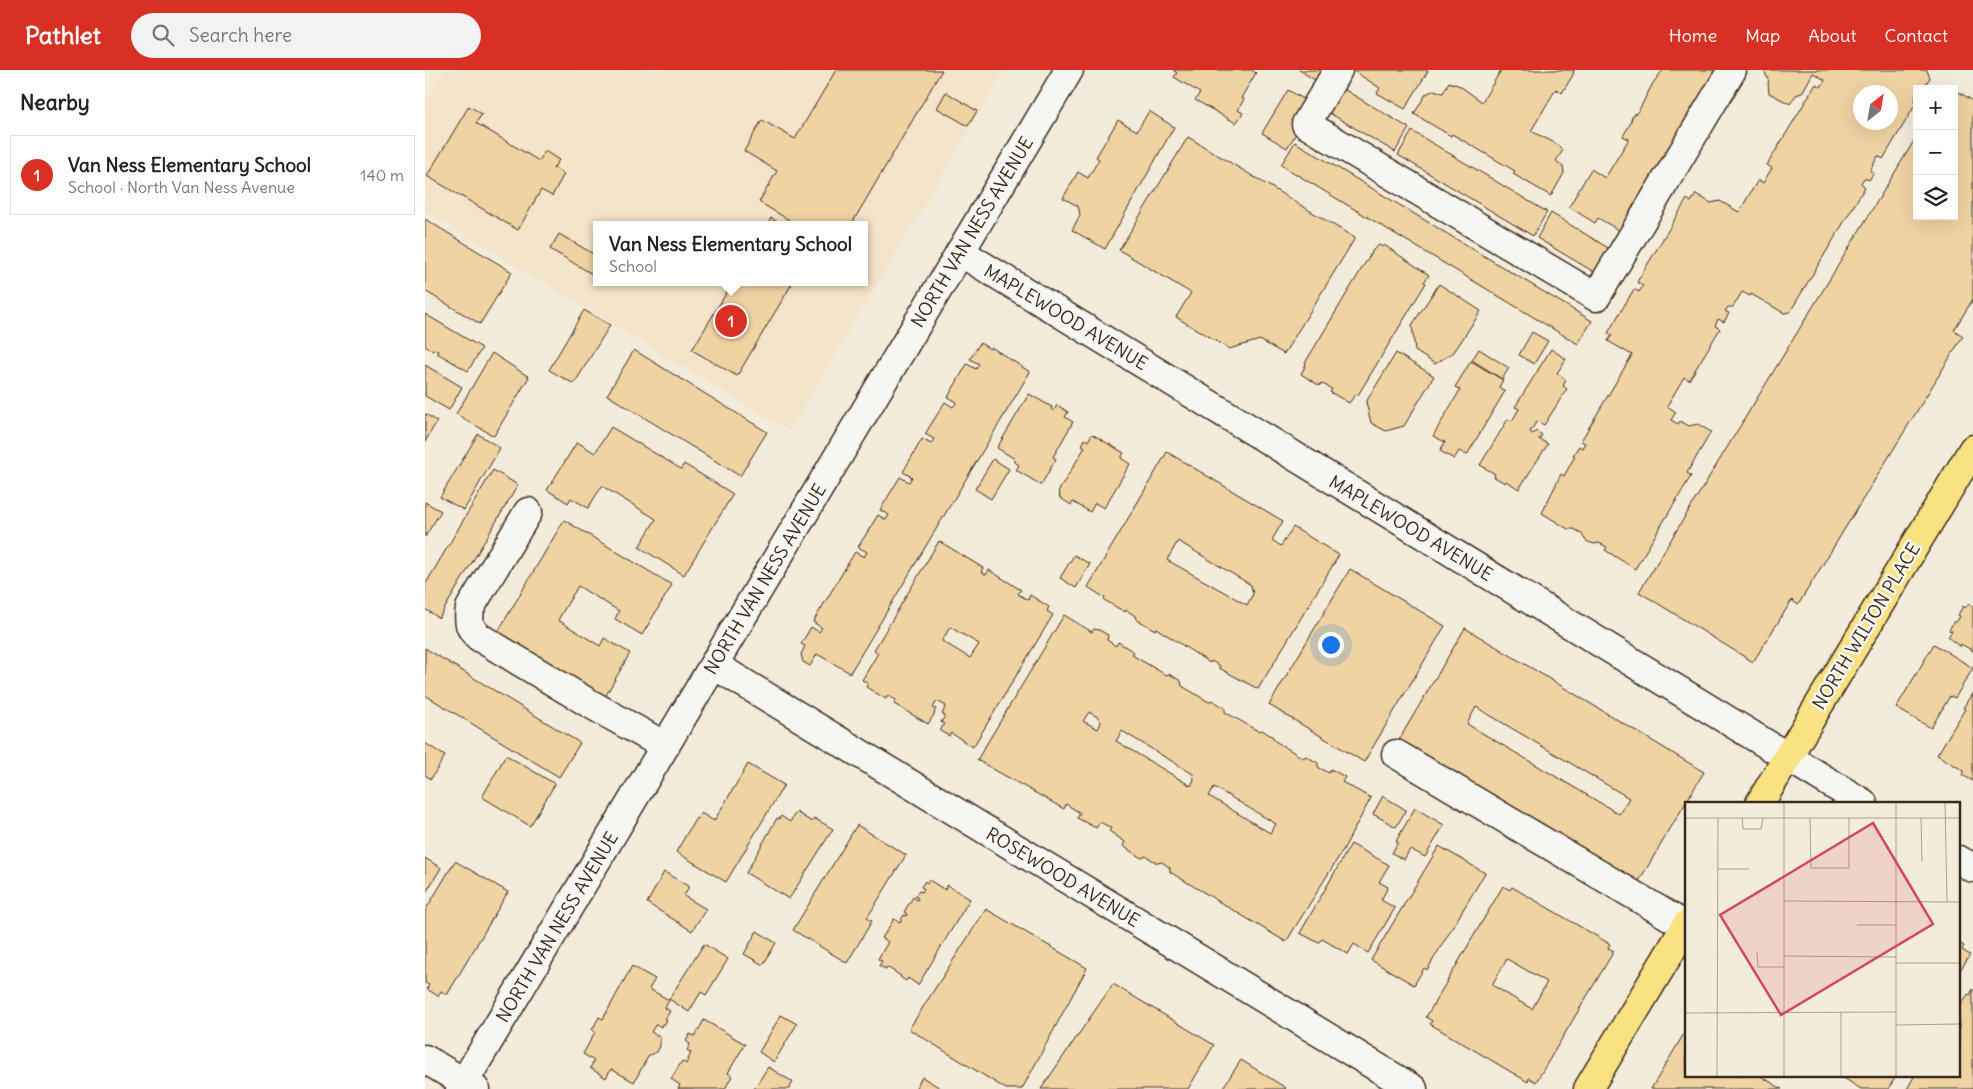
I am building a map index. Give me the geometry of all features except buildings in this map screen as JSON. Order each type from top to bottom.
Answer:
[{"type":"main road","name":"NORTH WILTON PLACE","points":[[1761,802],[1973,449]]},
{"type":"main road","points":[[1588,1089],[1685,927]]},
{"type":"street","name":"NORTH VAN NESS AVENUE","points":[[466,1087],[665,746],[1069,70]]},
{"type":"street","points":[[1338,70],[1306,124],[1596,297],[1732,70]]},
{"type":"street","name":"MAPLEWOOD AVENUE","points":[[960,252],[1861,802]]},
{"type":"street","points":[[528,512],[470,608],[468,619],[470,630],[579,697],[665,746]]},
{"type":"street","name":"ROSEWOOD AVENUE","points":[[714,665],[1413,1089]]},
{"type":"street","points":[[1396,754],[1685,924]]},
{"type":"street","points":[[1961,861],[1973,868]]},
{"type":"street","points":[[425,1059],[466,1087]]},
{"type":"shaded area","points":[[445,70],[1005,70],[789,431],[425,211],[425,103]]},
{"type":"place","name":"Van Ness Elementary School","points":[[731,321]]}]
